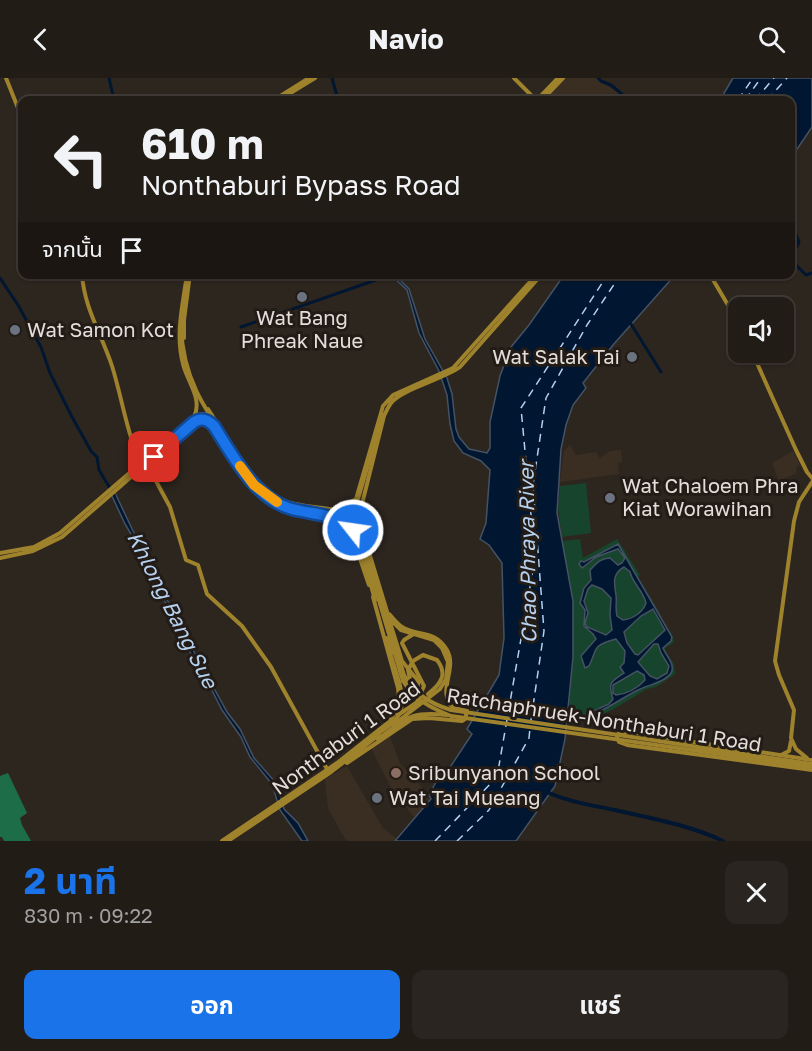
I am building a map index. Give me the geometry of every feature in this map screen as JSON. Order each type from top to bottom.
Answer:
[{"type":"main road","points":[[6,78],[18,108]]},
{"type":"main road","points":[[280,96],[309,78]]},
{"type":"main road","points":[[286,96],[315,78]]},
{"type":"main road","points":[[514,78],[533,96]]},
{"type":"main road","points":[[541,96],[558,78]]},
{"type":"main road","points":[[546,96],[562,78]]},
{"type":"main road","points":[[82,279],[87,305],[111,364],[142,465],[157,483],[170,507],[185,558],[198,565],[209,596],[240,623],[271,667],[329,771],[412,719],[462,721],[465,719],[467,711],[453,708],[446,698],[445,689],[451,662],[442,643],[429,634],[403,628],[389,616]]},
{"type":"main road","points":[[188,279],[179,341],[182,362],[198,404],[203,408],[204,402]]},
{"type":"main road","points":[[188,279],[184,320],[185,350],[192,380],[212,416],[252,475],[269,495],[291,504],[339,511],[353,516],[360,523]]},
{"type":"main road","name":"Nonthaburi 1 Road","points":[[447,374],[533,279]]},
{"type":"main road","name":"Nonthaburi 1 Road","points":[[329,771],[390,721],[398,705],[398,688],[361,558],[353,538],[356,496],[383,406],[393,395],[460,367],[538,279]]},
{"type":"main road","points":[[712,279],[728,306]]},
{"type":"main road","points":[[181,316],[183,354],[199,399],[242,463],[269,495]]},
{"type":"main road","points":[[757,363],[812,480],[799,502],[796,514],[776,661],[778,675],[794,710],[789,751],[780,755]]},
{"type":"main road","name":"Nonthaburi 1 Road","points":[[222,841],[329,771],[435,693],[446,679],[448,662],[442,648],[428,637],[400,630],[389,616],[360,523],[359,513],[382,422],[389,406],[396,398],[439,377]]},
{"type":"main road","points":[[337,763],[368,742],[394,721],[400,713],[402,697],[354,524],[355,509],[389,401],[405,390]]},
{"type":"main road","points":[[142,465],[193,418],[198,404]]},
{"type":"main road","points":[[193,418],[212,416]]},
{"type":"main road","points":[[1,555],[24,552],[60,533],[203,417]]},
{"type":"main road","points":[[203,417],[214,426],[254,485],[270,501],[302,514],[344,524],[353,516]]},
{"type":"main road","points":[[382,422],[357,509],[358,523],[401,666],[406,679],[413,688]]},
{"type":"main road","points":[[254,485],[284,506],[327,515],[341,520],[353,530],[359,539],[403,681]]},
{"type":"main road","points":[[339,511],[347,508],[356,496]]},
{"type":"main road","name":"Nonthaburi 1 Road","points":[[353,516],[362,499]]},
{"type":"main road","points":[[307,511],[337,515],[362,536]]},
{"type":"main road","points":[[334,521],[341,516],[339,511]]},
{"type":"main road","points":[[334,521],[353,538]]},
{"type":"main road","points":[[361,558],[365,553],[370,555]]},
{"type":"main road","points":[[389,616],[402,661],[418,681],[415,693],[409,697],[402,695],[398,688]]},
{"type":"main road","points":[[414,634],[402,643],[424,686],[421,698],[417,702]]},
{"type":"main road","points":[[390,652],[403,681]]},
{"type":"main road","points":[[390,721],[439,684],[443,675],[441,665],[434,658],[420,656],[410,664],[408,676],[413,688]]},
{"type":"main road","name":"Ratchaphruek-Nonthaburi 1 Road","points":[[403,681],[414,695],[428,706],[451,716],[811,763]]},
{"type":"main road","name":"Ratchaphruek-Nonthaburi 1 Road","points":[[413,688],[430,702],[459,711],[649,742]]},
{"type":"main road","points":[[368,742],[385,734],[409,716],[428,713],[451,716]]},
{"type":"main road","points":[[793,725],[795,743],[811,763]]},
{"type":"main road","name":"Ratchaphruek-Nonthaburi 1 Road","points":[[621,732],[628,732],[780,755],[811,763],[797,768],[768,765],[627,745],[619,741],[617,737],[621,732]]},
{"type":"main road","points":[[791,738],[811,763]]},
{"type":"main road","points":[[649,742],[786,757]]},
{"type":"main road","points":[[649,742],[784,766]]},
{"type":"main road","points":[[797,768],[800,762],[797,758],[801,753]]},
{"type":"main road","points":[[797,768],[811,763]]},
{"type":"main road","name":"Nonthaburi 1 Road","points":[[228,841],[275,807]]},
{"type":"shaded area","points":[[565,78],[597,78],[619,93],[616,96],[549,96]]},
{"type":"shaded area","points":[[570,445],[576,455],[596,452],[600,458],[610,451],[621,450],[622,462],[618,463],[619,474],[560,482],[564,451]]},
{"type":"shaded area","points":[[793,451],[800,465],[796,467],[797,473],[779,481],[772,463]]},
{"type":"shaded area","name":"Sribunyanon School","points":[[390,736],[400,764],[418,782],[430,800],[416,816],[413,816],[391,788],[371,748]]},
{"type":"shaded area","points":[[347,766],[383,828],[397,839],[394,841],[347,841],[342,834],[328,808],[325,779]]},
{"type":"green space","points":[[586,483],[591,533],[562,537],[558,509],[560,486]]},
{"type":"green space","points":[[580,539],[583,558],[617,539],[640,575],[638,577],[672,636],[674,642],[665,650],[674,664],[675,674],[656,687],[647,689],[608,711],[588,720],[567,724],[573,657],[573,601],[562,541]]},
{"type":"green space","points":[[8,773],[27,813],[20,818],[31,841],[4,841],[0,837],[0,776]]},
{"type":"water","points":[[733,78],[812,78],[812,127],[795,152],[795,96],[722,96]]},
{"type":"water","name":"Chao Phraya River","points":[[395,279],[399,279],[409,289],[425,339],[447,378],[459,437],[469,449],[487,453],[490,448],[490,422],[500,376],[511,347],[561,279],[671,279],[583,383],[586,388],[573,405],[566,425],[561,449],[557,513],[573,601],[573,657],[565,739],[555,786],[516,841],[395,841],[431,799],[429,795],[441,773],[445,775],[472,734],[467,729],[499,675],[504,638],[502,563],[489,545],[480,539],[486,523],[490,470],[481,461],[463,453],[454,441],[447,395],[439,371],[419,333],[407,290]]},
{"type":"water","points":[[115,493],[134,533],[154,563],[158,588],[186,626],[192,648],[227,712],[240,729],[254,758],[277,784],[284,809],[298,823],[308,841],[302,841],[280,810],[272,784],[250,757],[241,737],[222,710],[198,663],[187,648],[182,627],[172,610],[156,591],[148,558],[141,551],[125,524],[112,496]]},
{"type":"water","points":[[618,544],[672,637],[663,648],[672,670],[661,681],[638,690],[600,711],[575,720],[609,704],[613,699],[611,683],[624,673],[620,667],[624,663],[625,651],[616,639],[596,648],[589,666],[585,668],[581,656],[596,639],[584,626],[585,610],[580,603],[584,588],[591,580],[590,570],[594,566],[607,558],[618,565],[625,558],[618,549],[596,557],[582,568],[579,564],[581,561],[584,562]],"holes":[[[624,567],[630,572],[646,603],[637,614],[623,620],[617,616],[616,610],[614,583],[617,573]],[[592,585],[602,589],[611,598],[612,630],[606,635],[587,627],[585,623],[588,613],[584,601]],[[653,609],[665,630],[638,655],[627,643],[624,632],[641,616]],[[654,644],[658,644],[669,666],[667,673],[657,679],[650,676],[638,662]],[[637,671],[644,675],[645,680],[639,686],[620,694],[613,693],[613,685]]]},
{"type":"waterway","points":[[109,78],[113,96]]},
{"type":"waterway","points":[[332,78],[337,96]]},
{"type":"waterway","points":[[598,78],[624,96]]},
{"type":"waterway","points":[[795,232],[799,242],[795,250]]},
{"type":"waterway","points":[[795,264],[806,275],[812,273]]},
{"type":"waterway","name":"Khlong Bang Sue","points":[[0,278],[41,347],[50,373],[91,451],[97,457],[99,470],[114,495]]},
{"type":"waterway","points":[[241,327],[379,279]]},
{"type":"waterway","points":[[631,324],[661,372]]},
{"type":"waterway","points":[[547,792],[572,801],[684,826],[723,841]]},
{"type":"ferry route","points":[[741,96],[753,78]]},
{"type":"ferry route","points":[[748,96],[761,78]]},
{"type":"ferry route","points":[[758,96],[774,78]]},
{"type":"ferry route","points":[[771,96],[787,78]]},
{"type":"ferry route","points":[[435,841],[497,777],[535,558],[521,408],[605,279]]},
{"type":"ferry route","points":[[531,720],[544,631],[533,485],[546,398],[587,325],[618,279]]},
{"type":"ferry route","points":[[457,841],[489,810],[529,738],[530,728]]},
{"type":"slow traffic","points":[[240,466],[254,485],[277,502]]},
{"type":"place","name":"Wat Bang Phreak Naue","points":[[302,297]]},
{"type":"place","name":"Wat Samon Kot","points":[[15,330]]},
{"type":"place","name":"Wat Salak Tai","points":[[632,357]]},
{"type":"place","name":"Wat Chaloem Phra Kiat Worawihan","points":[[610,498]]},
{"type":"place","name":"Sribunyanon School","points":[[396,773]]},
{"type":"place","name":"Wat Tai Mueang","points":[[377,798]]},
{"type":"route","points":[[154,457],[197,420],[208,421],[214,426],[254,485],[284,506],[293,510],[333,517],[346,523],[353,530]]}]
